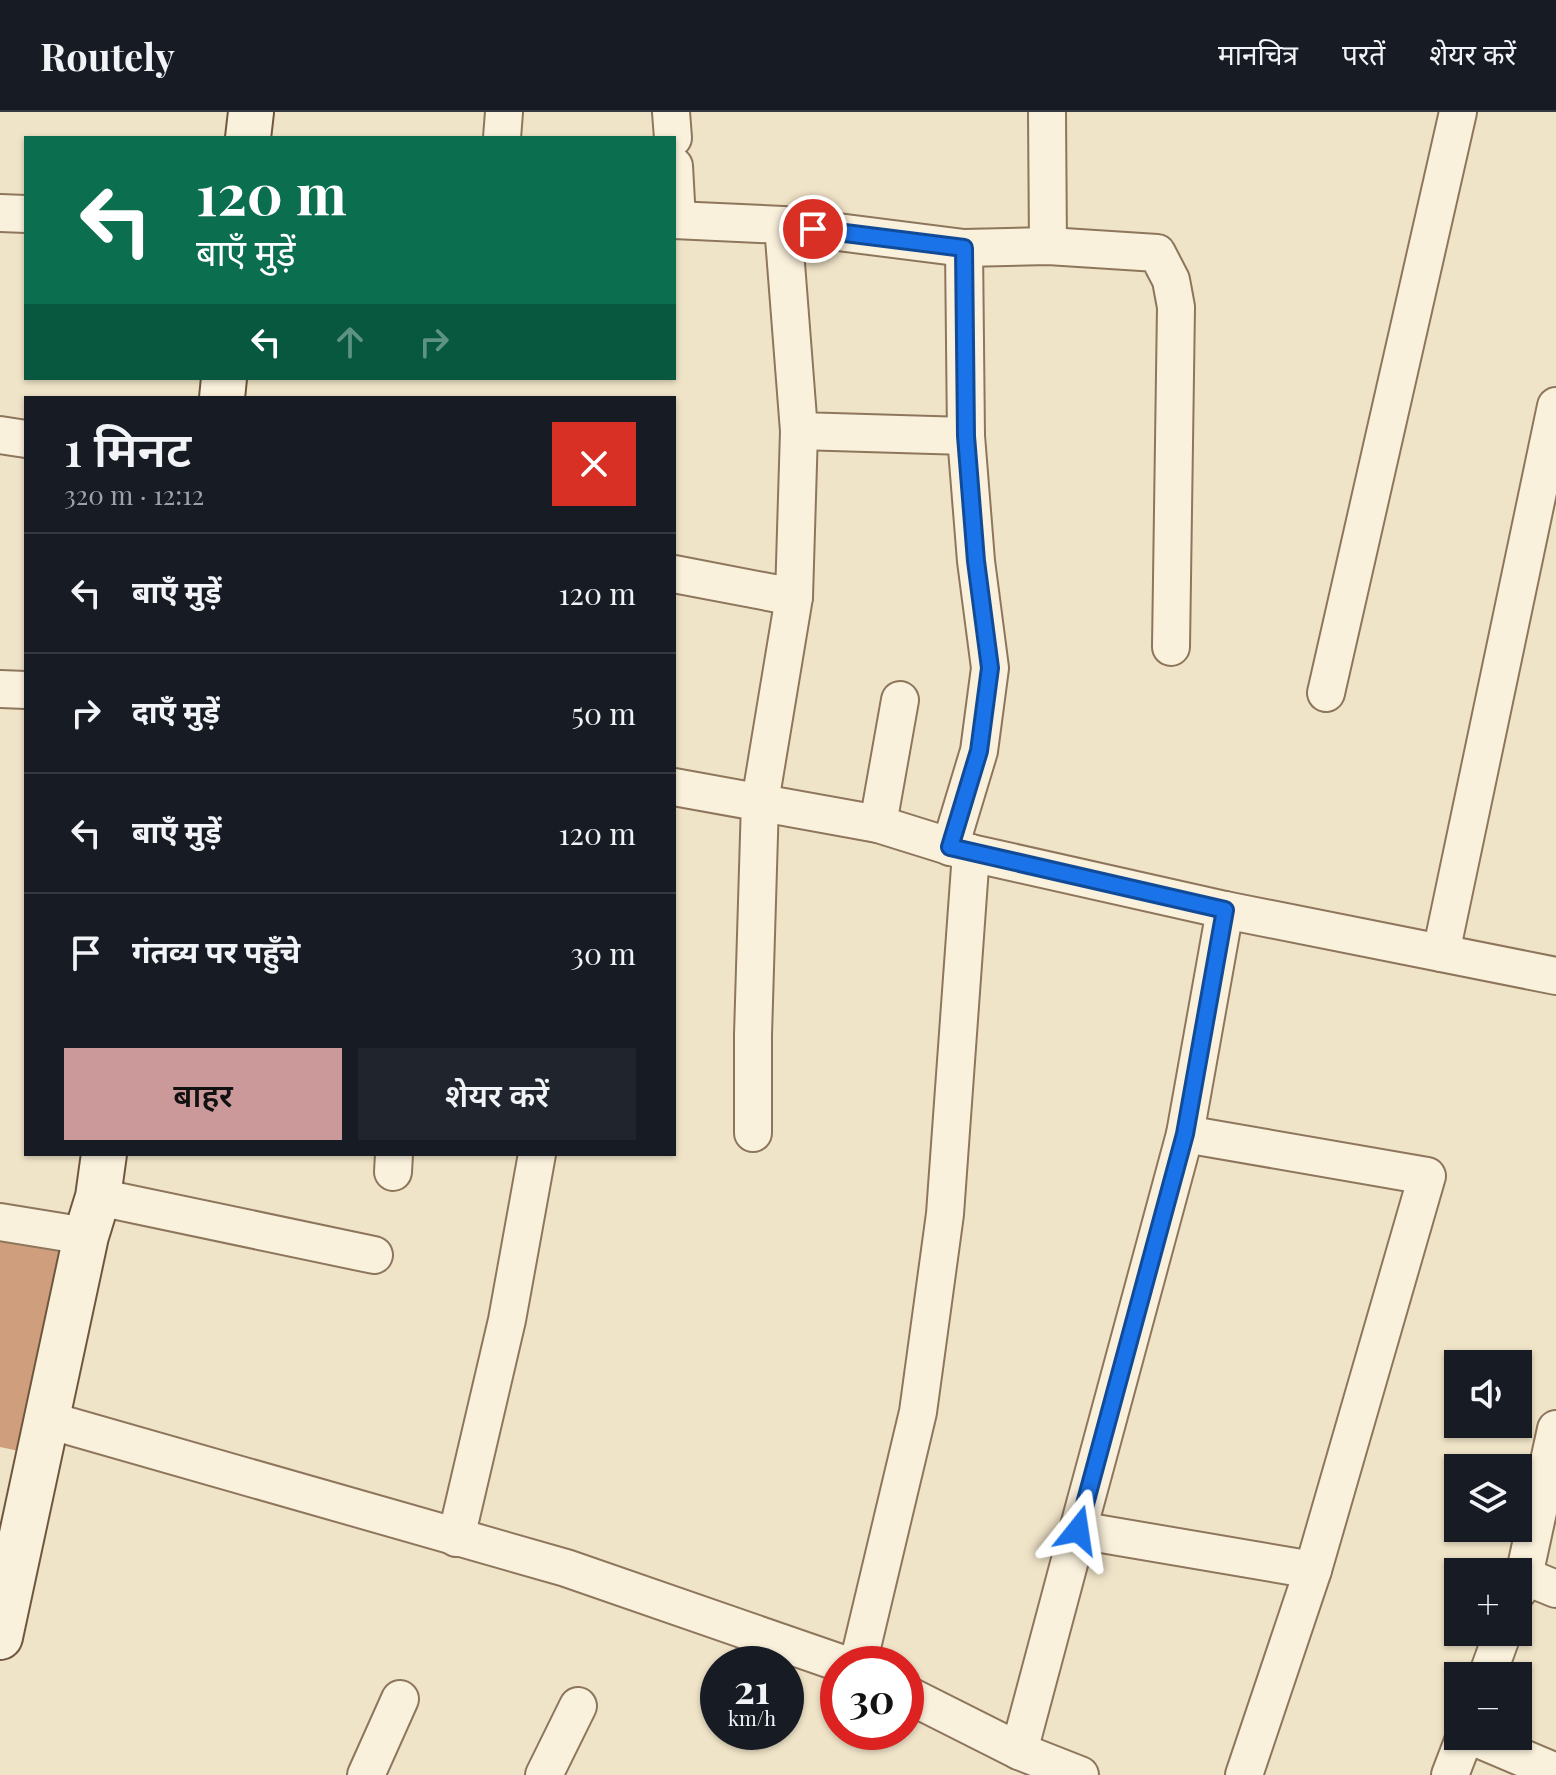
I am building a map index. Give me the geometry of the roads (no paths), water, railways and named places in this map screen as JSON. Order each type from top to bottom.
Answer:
[{"type":"street","points":[[248,136],[251,112]]},
{"type":"street","points":[[502,136],[504,112]]},
{"type":"street","points":[[671,112],[673,136]]},
{"type":"street","points":[[1047,112],[1048,246]]},
{"type":"street","points":[[1326,693],[1458,112]]},
{"type":"street","points":[[0,213],[24,214]]},
{"type":"street","points":[[676,220],[783,225],[964,248],[1048,246],[1157,253],[1171,280],[1176,307],[1171,647]]},
{"type":"street","points":[[753,1133],[760,802],[794,597],[799,431],[783,225]]},
{"type":"street","points":[[862,1646],[918,1412],[945,1214],[960,850],[979,751],[990,668],[976,561],[966,436],[964,248]]},
{"type":"street","points":[[1441,953],[1556,406]]},
{"type":"street","points":[[799,431],[966,436]]},
{"type":"street","points":[[0,435],[24,439]]},
{"type":"street","points":[[676,574],[794,597]]},
{"type":"street","points":[[0,689],[24,690]]},
{"type":"street","points":[[878,824],[900,700]]},
{"type":"street","points":[[676,787],[878,824],[960,850],[1225,910],[1556,976]]},
{"type":"street","points":[[1019,1751],[1185,1134],[1225,910]]},
{"type":"street","points":[[1185,1134],[1427,1176],[1313,1570],[1244,1775]]},
{"type":"street","points":[[0,1637],[104,1156]]},
{"type":"street","points":[[456,1538],[507,1320],[537,1156]]},
{"type":"street","points":[[0,1222],[92,1217],[374,1255]]},
{"type":"street","points":[[48,1420],[566,1568],[820,1656]]},
{"type":"street","points":[[1533,1585],[1556,1429]]},
{"type":"street","points":[[1078,1530],[1313,1570]]},
{"type":"street","points":[[366,1775],[400,1699]]},
{"type":"street","points":[[924,1703],[1019,1751],[1080,1775]]},
{"type":"street","points":[[544,1775],[578,1706]]},
{"type":"street","points":[[1450,1775],[1462,1750]]},
{"type":"street","points":[[1502,1750],[1556,1772]]}]
